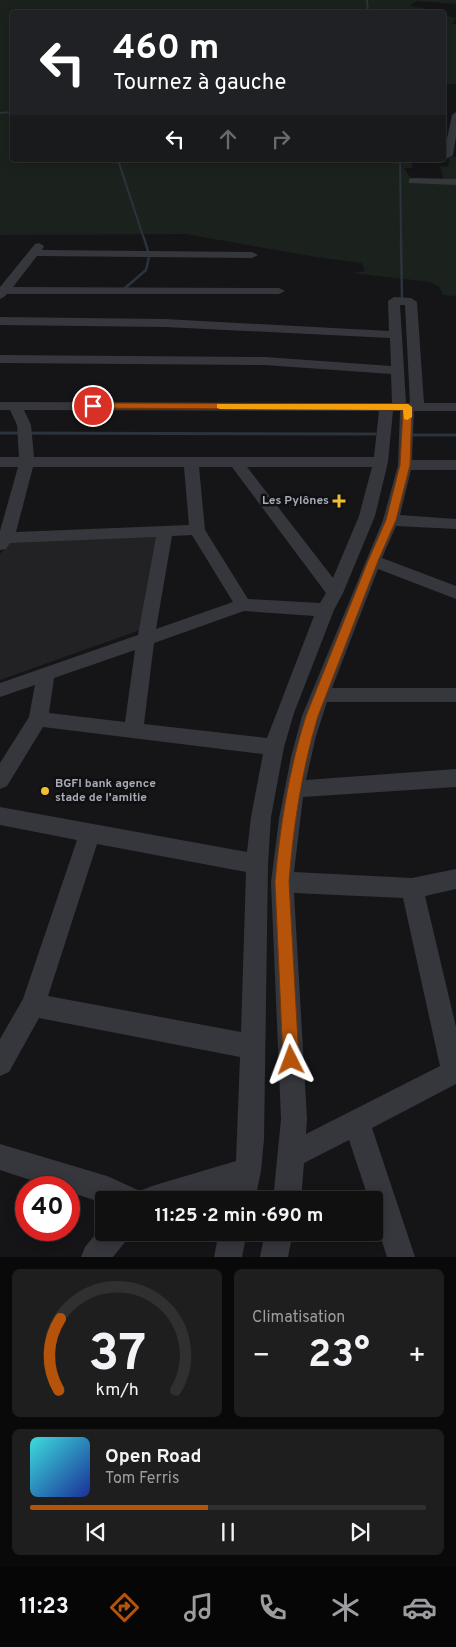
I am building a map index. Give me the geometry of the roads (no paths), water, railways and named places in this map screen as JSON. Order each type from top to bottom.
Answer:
[{"type":"street","points":[[449,155],[456,115]]},
{"type":"street","points":[[412,182],[456,182]]},
{"type":"street","points":[[2,292],[36,250],[252,255]]},
{"type":"street","points":[[2,292],[279,291]]},
{"type":"street","points":[[243,1191],[248,1171],[251,1139],[257,864],[261,817],[274,747],[285,713],[367,516],[381,462],[402,407],[411,302],[394,301],[396,370],[402,407],[405,465],[391,520],[320,695],[304,742],[284,856],[282,882],[294,1119],[288,1191]]},
{"type":"street","points":[[0,321],[165,323],[396,335]]},
{"type":"street","points":[[0,359],[265,361],[396,370]]},
{"type":"street","points":[[7,406],[456,407]]},
{"type":"street","points":[[7,406],[24,425],[27,462],[3,542],[197,530]]},
{"type":"street","points":[[0,462],[381,462]]},
{"type":"street","points":[[236,462],[330,602]]},
{"type":"street","points":[[190,463],[197,530],[243,605]]},
{"type":"street","points":[[405,465],[456,465]]},
{"type":"street","points":[[0,506],[16,502]]},
{"type":"street","points":[[391,520],[456,524]]},
{"type":"street","points":[[134,729],[146,637],[164,531]]},
{"type":"street","points":[[373,561],[456,593]]},
{"type":"street","points":[[0,690],[146,637],[243,605],[330,602]]},
{"type":"street","points":[[0,780],[38,719],[46,674]]},
{"type":"street","points":[[320,695],[456,695]]},
{"type":"street","points":[[38,719],[274,747]]},
{"type":"street","points":[[295,789],[456,778]]},
{"type":"street","points":[[0,816],[257,864]]},
{"type":"street","points":[[0,1064],[33,1005],[90,833]]},
{"type":"street","points":[[282,882],[412,888],[456,879]]},
{"type":"street","points":[[292,1155],[455,1072],[412,888]]},
{"type":"street","points":[[33,1005],[253,1047]]},
{"type":"street","points":[[357,1123],[401,1257]]},
{"type":"street","points":[[0,1157],[109,1191]]},
{"type":"street","points":[[182,1191],[248,1171]]},
{"type":"street","points":[[95,1257],[108,1241]]},
{"type":"street","points":[[228,1257],[231,1241]]},
{"type":"street","points":[[274,1257],[277,1241]]},
{"type":"waterway","points":[[367,0],[368,10]]},
{"type":"waterway","points":[[0,113],[10,112]]},
{"type":"waterway","points":[[119,162],[144,239]]},
{"type":"waterway","points":[[400,162],[401,239]]},
{"type":"waterway","points":[[144,238],[148,251]]},
{"type":"waterway","points":[[401,238],[402,301]]},
{"type":"waterway","points":[[125,288],[146,270],[149,257]]},
{"type":"waterway","points":[[0,433],[375,434]]},
{"type":"waterway","points":[[414,435],[456,435]]},
{"type":"place","name":"Les Pylônes","points":[[339,501]]},
{"type":"place","name":"BGFI bank agence stade de l'amitie","points":[[45,791]]}]
